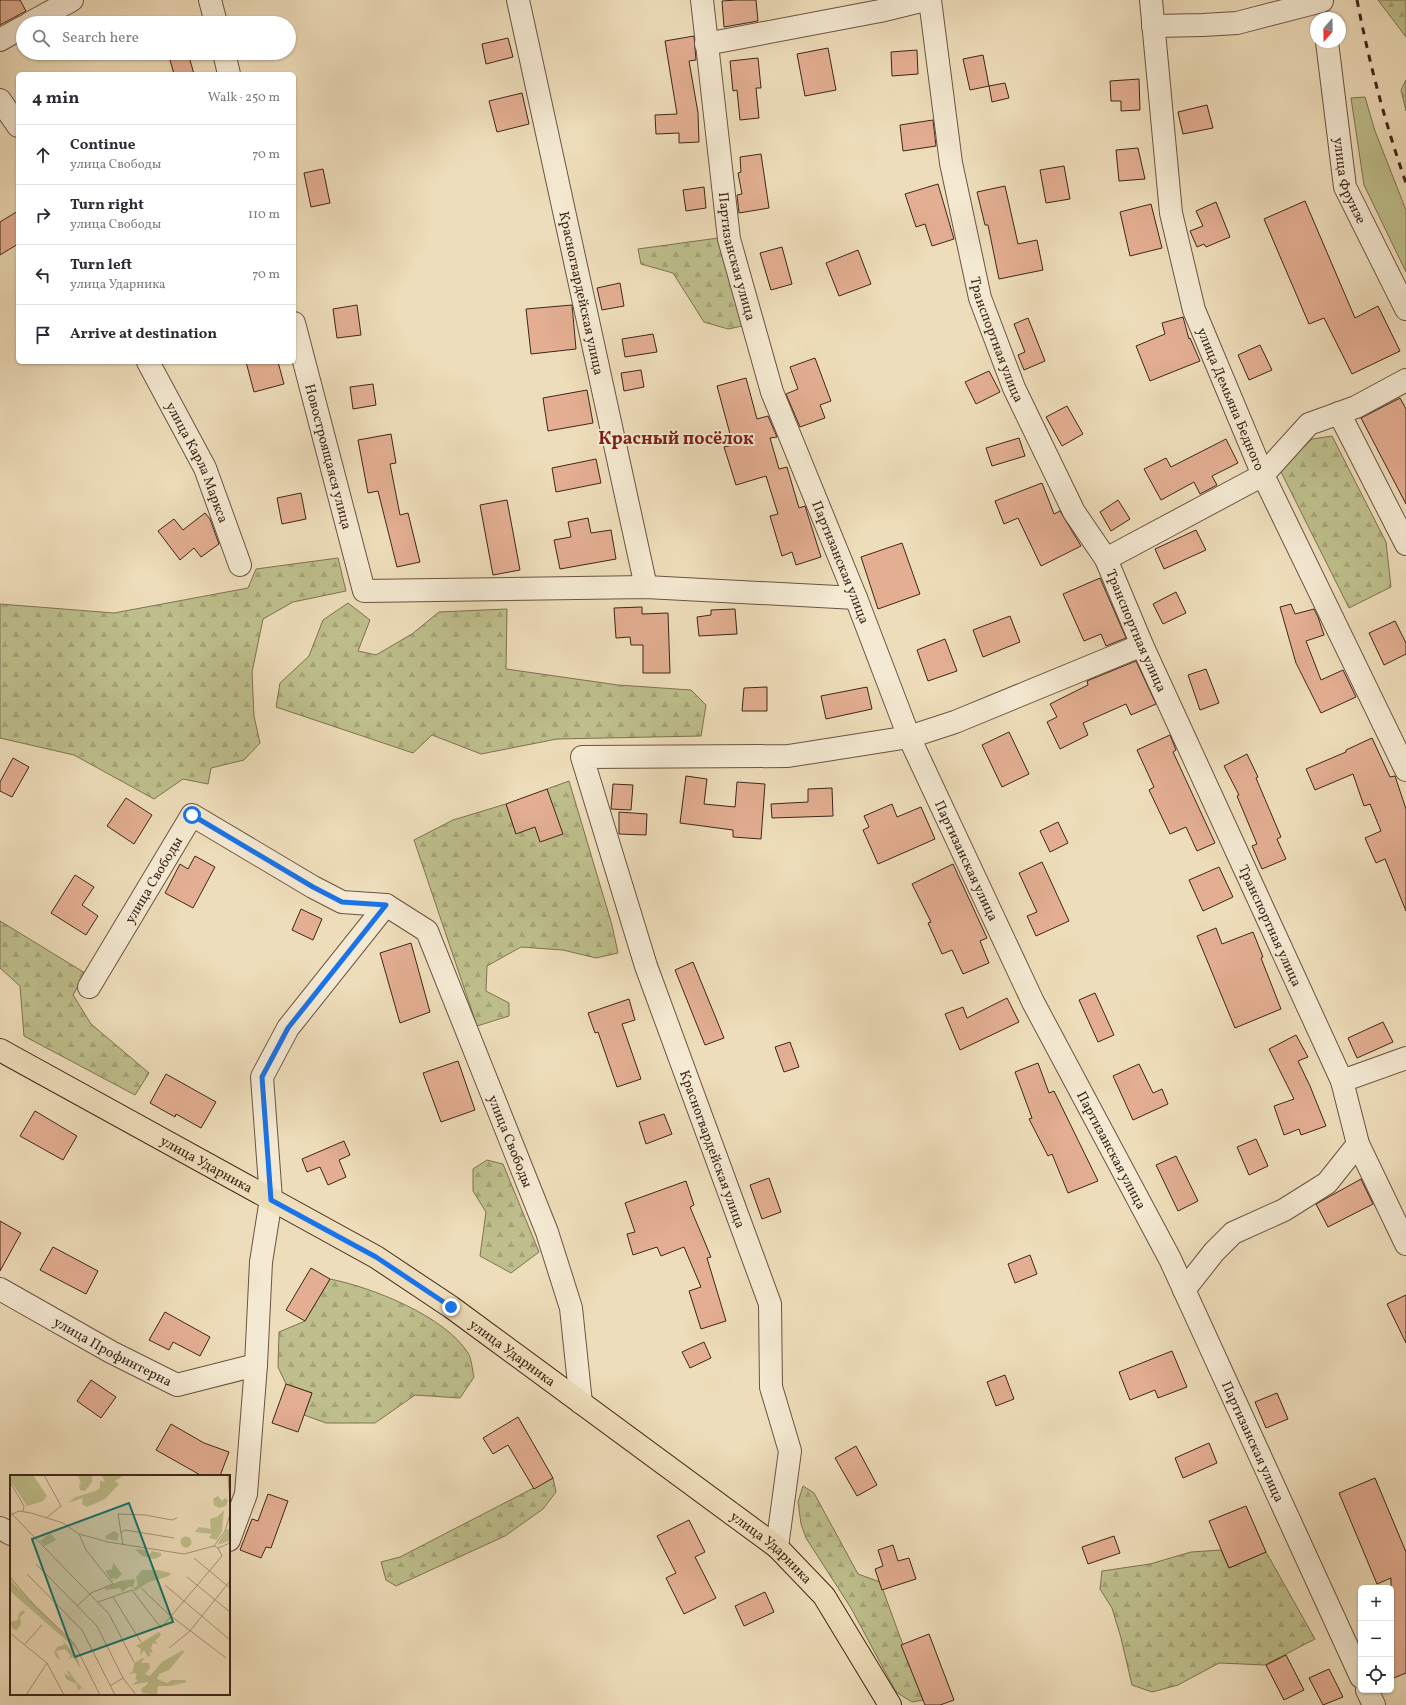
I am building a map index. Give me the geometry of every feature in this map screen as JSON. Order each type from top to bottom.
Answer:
[{"type":"main road","name":"улица Ударника","points":[[0,1050],[376,1257],[451,1307],[777,1548],[824,1596],[890,1705]]},
{"type":"street","points":[[43,16],[72,0]]},
{"type":"street","points":[[210,0],[214,16]]},
{"type":"street","name":"Красногвардейская улица","points":[[518,0],[646,587]]},
{"type":"street","name":"Партизанская улица","points":[[702,0],[729,239],[772,392],[856,598],[909,737],[1033,1002],[1170,1259],[1358,1670]]},
{"type":"street","points":[[706,44],[880,11],[925,0]]},
{"type":"street","name":"Транспортная улица","points":[[930,0],[951,163],[980,298],[1017,395],[1074,512],[1106,559],[1142,645],[1342,1081],[1358,1144],[1406,1244]]},
{"type":"street","name":"улица Демьяна Бедного","points":[[1151,0],[1170,213],[1194,310],[1263,475],[1406,770]]},
{"type":"street","points":[[1153,26],[1237,23],[1323,6]]},
{"type":"street","points":[[0,40],[16,31]]},
{"type":"street","name":"улица Фрунзе","points":[[1328,48],[1345,187],[1406,309]]},
{"type":"street","points":[[226,60],[229,72]]},
{"type":"street","points":[[0,100],[16,123]]},
{"type":"street","name":"Новостроящаяся улица","points":[[296,331],[364,591],[646,587]]},
{"type":"street","name":"улица Карла Маркса","points":[[149,364],[205,468],[240,565]]},
{"type":"street","points":[[1106,559],[1263,475],[1309,424],[1356,407],[1406,380]]},
{"type":"street","points":[[1339,413],[1406,544]]},
{"type":"street","points":[[646,587],[856,598]]},
{"type":"street","points":[[909,737],[955,722],[1142,645]]},
{"type":"street","name":"Красногвардейская улица","points":[[777,1548],[790,1451],[771,1387],[770,1304],[646,966],[582,757],[788,756],[909,737]]},
{"type":"street","name":"улица Свободы","points":[[89,987],[192,815],[313,887],[342,902],[386,905],[427,931],[544,1225],[571,1308],[581,1403]]},
{"type":"street","points":[[230,1537],[246,1494],[256,1365],[261,1262],[271,1200],[262,1077],[288,1028],[386,905]]},
{"type":"street","points":[[1342,1081],[1406,1058]]},
{"type":"street","points":[[1184,1290],[1214,1252],[1234,1233],[1284,1210],[1327,1183],[1358,1144]]},
{"type":"street","name":"улица Профинтерна","points":[[0,1289],[111,1352],[177,1385],[256,1365]]},
{"type":"street","points":[[0,1528],[10,1533]]},
{"type":"street","points":[[1368,1693],[1374,1705]]},
{"type":"green space","points":[[1378,0],[1406,0],[1406,37]]},
{"type":"green space","points":[[1406,80],[1406,111],[1401,90]]},
{"type":"green space","points":[[1365,97],[1375,131],[1406,210],[1406,272],[1364,185],[1351,98]]},
{"type":"green space","points":[[718,238],[747,325],[728,329],[704,322],[673,273],[641,264],[638,249]]},
{"type":"green space","points":[[1332,436],[1386,542],[1391,587],[1349,608],[1280,470],[1312,439]]},
{"type":"green space","points":[[338,558],[346,591],[293,602],[263,619],[252,672],[254,716],[260,743],[244,760],[211,768],[208,784],[183,779],[154,799],[74,755],[0,738],[0,604],[114,613],[248,588],[256,569]]},
{"type":"green space","points":[[348,603],[370,620],[358,651],[376,655],[412,634],[439,612],[507,609],[506,669],[618,685],[691,690],[706,705],[701,736],[557,739],[481,754],[432,735],[413,753],[276,707],[280,683],[309,656],[323,620]]},
{"type":"green space","points":[[569,781],[612,925],[618,953],[596,958],[563,950],[521,947],[487,966],[486,991],[509,1003],[509,1016],[477,1026],[414,840],[453,820],[506,804],[516,834],[547,789]]},
{"type":"green space","points":[[0,921],[85,973],[73,995],[91,1024],[149,1073],[135,1095],[24,1036],[20,986],[0,968]]},
{"type":"green space","points":[[487,1160],[503,1164],[539,1252],[511,1273],[480,1256],[486,1212],[473,1191],[473,1169]]},
{"type":"green space","points":[[330,1279],[366,1289],[406,1305],[425,1315],[457,1340],[469,1355],[474,1377],[460,1398],[415,1395],[375,1423],[326,1423],[304,1415],[312,1393],[286,1384],[278,1367],[279,1332],[305,1321]]},
{"type":"green space","points":[[553,1478],[556,1492],[543,1509],[505,1536],[396,1586],[386,1580],[381,1562],[400,1557]]},
{"type":"green space","points":[[803,1486],[814,1493],[858,1574],[880,1582],[923,1700],[912,1702],[896,1692],[851,1608],[806,1538],[801,1524],[798,1502]]},
{"type":"green space","points":[[1221,1550],[1229,1568],[1266,1552],[1315,1639],[1265,1665],[1219,1663],[1178,1685],[1152,1692],[1132,1685],[1112,1608],[1100,1589],[1102,1571],[1150,1564],[1191,1552]]},
{"type":"building","points":[[0,0],[20,0],[26,11],[0,25]]},
{"type":"building","points":[[756,0],[758,21],[724,27],[722,1]]},
{"type":"building","points":[[694,36],[696,60],[689,61],[698,113],[699,142],[679,143],[679,133],[656,134],[655,115],[677,114],[665,41]]},
{"type":"building","points":[[508,38],[513,57],[486,64],[482,44]]},
{"type":"building","points":[[828,48],[836,90],[805,96],[797,54]]},
{"type":"building","points":[[917,50],[918,74],[892,76],[891,52]]},
{"type":"building","points":[[983,55],[989,86],[970,90],[963,59]]},
{"type":"building","points":[[758,58],[761,88],[756,88],[759,118],[740,120],[737,90],[733,91],[730,61]]},
{"type":"building","points":[[170,60],[190,60],[193,72],[173,72]]},
{"type":"building","points":[[1139,79],[1140,110],[1121,111],[1121,101],[1111,101],[1110,81]]},
{"type":"building","points":[[1005,83],[1009,98],[992,102],[989,86]]},
{"type":"building","points":[[522,93],[529,124],[497,132],[489,101]]},
{"type":"building","points":[[1207,105],[1213,128],[1183,134],[1178,112]]},
{"type":"building","points":[[933,120],[936,146],[903,151],[900,125]]},
{"type":"building","points":[[1138,148],[1145,179],[1119,181],[1116,150]]},
{"type":"building","points":[[761,154],[769,208],[739,213],[737,195],[742,194],[738,173],[741,172],[740,157]]},
{"type":"building","points":[[1064,166],[1070,199],[1046,203],[1040,170]]},
{"type":"building","points":[[323,169],[330,203],[311,207],[304,173]]},
{"type":"building","points":[[938,184],[954,239],[932,246],[925,224],[916,227],[905,194]]},
{"type":"building","points":[[1005,186],[1018,244],[1037,240],[1043,270],[999,279],[988,225],[985,225],[977,192]]},
{"type":"building","points":[[704,187],[706,208],[686,211],[683,190]]},
{"type":"building","points":[[1305,201],[1355,318],[1378,306],[1400,351],[1352,374],[1324,318],[1309,324],[1264,219]]},
{"type":"building","points":[[1216,202],[1230,237],[1206,247],[1204,244],[1197,247],[1190,231],[1203,226],[1196,211]]},
{"type":"building","points":[[1151,204],[1162,248],[1130,256],[1120,212]]},
{"type":"building","points":[[16,212],[16,245],[0,255],[0,222]]},
{"type":"building","points":[[782,247],[792,284],[771,290],[760,253]]},
{"type":"building","points":[[858,250],[871,284],[839,296],[826,263]]},
{"type":"building","points":[[620,283],[624,306],[602,310],[597,288]]},
{"type":"building","points":[[357,305],[361,335],[337,338],[333,309]]},
{"type":"building","points":[[572,305],[576,349],[531,354],[526,309]]},
{"type":"building","points":[[1183,317],[1189,339],[1190,338],[1200,361],[1150,381],[1136,346],[1165,334],[1162,323]]},
{"type":"building","points":[[1028,318],[1045,361],[1024,370],[1018,355],[1025,352],[1014,324]]},
{"type":"building","points":[[653,334],[657,352],[625,357],[622,339]]},
{"type":"building","points":[[1260,345],[1272,370],[1249,380],[1238,355]]},
{"type":"building","points":[[815,358],[831,401],[820,405],[825,418],[800,427],[786,394],[798,389],[790,367]]},
{"type":"building","points":[[247,364],[279,364],[284,384],[254,392]]},
{"type":"building","points":[[641,370],[644,387],[624,391],[621,373]]},
{"type":"building","points":[[989,371],[1000,392],[976,404],[965,382]]},
{"type":"building","points":[[746,378],[757,419],[768,416],[777,437],[770,438],[779,469],[787,467],[799,508],[805,506],[821,557],[796,565],[792,552],[782,556],[770,516],[778,514],[766,476],[736,485],[724,447],[733,445],[717,386]]},
{"type":"building","points":[[373,384],[376,405],[353,409],[350,387]]},
{"type":"building","points":[[587,390],[593,423],[548,431],[543,398]]},
{"type":"building","points":[[1400,398],[1406,409],[1406,504],[1361,418]]},
{"type":"building","points":[[1067,406],[1083,434],[1062,446],[1046,417]]},
{"type":"building","points":[[391,434],[396,463],[390,464],[400,515],[408,513],[420,562],[397,567],[378,491],[368,493],[358,440]]},
{"type":"building","points":[[1019,438],[1025,456],[992,466],[986,448]]},
{"type":"building","points":[[1226,439],[1238,463],[1212,476],[1217,485],[1200,494],[1194,482],[1161,500],[1144,469],[1166,458],[1171,467]]},
{"type":"building","points":[[596,459],[601,483],[556,492],[552,468]]},
{"type":"building","points":[[1042,483],[1054,514],[1060,511],[1081,546],[1041,566],[1018,518],[1004,524],[995,501]]},
{"type":"building","points":[[301,493],[306,519],[282,524],[277,498]]},
{"type":"building","points":[[507,500],[520,570],[493,575],[480,505]]},
{"type":"building","points":[[1118,500],[1130,519],[1111,531],[1100,512]]},
{"type":"building","points":[[205,513],[210,519],[219,544],[201,557],[194,548],[180,560],[158,531],[174,519],[183,530]]},
{"type":"building","points":[[588,518],[591,533],[611,530],[616,559],[560,569],[554,540],[571,537],[568,522]]},
{"type":"building","points":[[1196,530],[1206,550],[1164,569],[1155,549]]},
{"type":"building","points":[[902,543],[920,594],[878,609],[861,557]]},
{"type":"building","points":[[1100,578],[1126,638],[1106,646],[1101,634],[1084,641],[1063,594]]},
{"type":"building","points":[[1176,592],[1186,613],[1163,624],[1153,604]]},
{"type":"building","points":[[1291,604],[1295,614],[1314,609],[1318,617],[1324,635],[1306,641],[1321,680],[1343,670],[1356,697],[1321,713],[1296,663],[1280,607]]},
{"type":"building","points":[[642,607],[642,614],[668,613],[670,673],[643,673],[643,645],[631,645],[630,637],[616,638],[614,608]]},
{"type":"building","points":[[735,609],[737,634],[699,636],[697,617],[711,615],[711,610]]},
{"type":"building","points":[[1010,616],[1020,642],[983,657],[973,630]]},
{"type":"building","points":[[1395,621],[1406,643],[1406,654],[1384,665],[1369,633]]},
{"type":"building","points":[[945,639],[957,671],[928,681],[917,650]]},
{"type":"building","points":[[1136,661],[1156,704],[1131,715],[1126,704],[1083,723],[1088,735],[1060,749],[1047,722],[1057,717],[1050,704],[1088,685],[1087,681]]},
{"type":"building","points":[[1206,669],[1219,703],[1200,710],[1188,675]]},
{"type":"building","points":[[767,687],[767,711],[742,711],[744,688]]},
{"type":"building","points":[[867,687],[872,709],[826,719],[821,696]]},
{"type":"building","points":[[1009,732],[1029,774],[1002,787],[982,745]]},
{"type":"building","points":[[1170,735],[1176,750],[1173,752],[1215,843],[1197,851],[1186,827],[1170,834],[1149,790],[1154,787],[1137,750]]},
{"type":"building","points":[[1372,738],[1390,777],[1395,776],[1406,809],[1406,911],[1385,859],[1376,863],[1365,838],[1381,831],[1370,804],[1364,806],[1353,774],[1315,790],[1306,769],[1346,752],[1346,750]]},
{"type":"building","points":[[1247,754],[1258,777],[1256,778],[1281,837],[1277,839],[1286,859],[1262,869],[1252,846],[1257,844],[1237,796],[1239,795],[1224,766]]},
{"type":"building","points":[[13,758],[29,767],[12,797],[0,791],[0,782]]},
{"type":"building","points":[[686,776],[707,779],[704,804],[735,807],[737,782],[765,784],[761,839],[733,837],[733,830],[680,823]]},
{"type":"building","points":[[613,784],[633,785],[631,810],[611,809]]},
{"type":"building","points":[[832,788],[833,816],[772,818],[771,804],[808,802],[808,789]]},
{"type":"building","points":[[547,789],[563,834],[540,842],[535,827],[516,834],[506,804]]},
{"type":"building","points":[[126,798],[152,815],[134,844],[107,826]]},
{"type":"building","points":[[892,804],[897,817],[921,807],[935,839],[878,864],[863,830],[869,827],[864,816]]},
{"type":"building","points":[[619,812],[647,814],[646,835],[619,834]]},
{"type":"building","points":[[1058,822],[1068,843],[1050,852],[1040,831]]},
{"type":"building","points":[[195,856],[215,867],[193,908],[165,893],[180,864],[188,869]]},
{"type":"building","points":[[1042,862],[1069,921],[1036,936],[1027,916],[1037,912],[1019,873]]},
{"type":"building","points":[[953,864],[987,938],[980,941],[989,963],[963,974],[952,950],[942,954],[928,923],[931,922],[912,884]]},
{"type":"building","points":[[1219,867],[1233,897],[1203,911],[1189,880]]},
{"type":"building","points":[[75,875],[94,887],[82,905],[98,916],[86,935],[51,913]]},
{"type":"building","points":[[301,909],[322,919],[313,940],[292,930]]},
{"type":"building","points":[[1216,928],[1222,944],[1253,932],[1263,957],[1261,958],[1281,1009],[1235,1028],[1197,936]]},
{"type":"building","points":[[411,943],[430,1012],[400,1023],[380,953]]},
{"type":"building","points":[[693,962],[724,1038],[705,1045],[675,970]]},
{"type":"building","points":[[1095,993],[1114,1035],[1098,1042],[1079,1000]]},
{"type":"building","points":[[1007,998],[1019,1022],[960,1050],[945,1014],[963,1007],[967,1018]]},
{"type":"building","points":[[629,999],[635,1020],[622,1024],[641,1079],[617,1087],[598,1032],[595,1033],[588,1013]]},
{"type":"building","points":[[1383,1022],[1393,1042],[1357,1058],[1348,1038]]},
{"type":"building","points":[[1296,1035],[1308,1057],[1298,1061],[1326,1126],[1301,1135],[1299,1129],[1284,1135],[1274,1106],[1294,1099],[1269,1049]]},
{"type":"building","points":[[790,1042],[799,1067],[784,1072],[775,1047]]},
{"type":"building","points":[[458,1061],[475,1110],[441,1122],[423,1073]]},
{"type":"building","points":[[1038,1063],[1049,1093],[1054,1091],[1098,1181],[1068,1193],[1052,1154],[1048,1156],[1029,1119],[1032,1118],[1015,1072]]},
{"type":"building","points":[[1139,1064],[1153,1093],[1162,1089],[1168,1104],[1133,1120],[1113,1076]]},
{"type":"building","points":[[166,1074],[216,1102],[201,1128],[176,1114],[175,1117],[150,1103]]},
{"type":"building","points":[[35,1111],[77,1136],[63,1160],[20,1136]]},
{"type":"building","points":[[664,1114],[672,1134],[646,1144],[639,1122]]},
{"type":"building","points":[[1256,1139],[1268,1166],[1249,1175],[1237,1147]]},
{"type":"building","points":[[344,1141],[350,1155],[339,1160],[346,1177],[328,1185],[320,1167],[307,1172],[302,1159]]},
{"type":"building","points":[[1176,1156],[1198,1201],[1178,1211],[1156,1165]]},
{"type":"building","points":[[769,1178],[781,1212],[762,1219],[750,1185]]},
{"type":"building","points":[[1361,1179],[1373,1204],[1328,1227],[1316,1204]]},
{"type":"building","points":[[686,1181],[694,1205],[690,1207],[711,1257],[707,1258],[726,1321],[701,1329],[689,1291],[701,1287],[684,1247],[661,1256],[657,1247],[633,1255],[627,1234],[635,1232],[625,1203]]},
{"type":"building","points":[[0,1221],[21,1233],[0,1271]]},
{"type":"building","points":[[53,1247],[98,1271],[86,1294],[40,1270]]},
{"type":"building","points":[[1030,1255],[1037,1274],[1015,1283],[1008,1264]]},
{"type":"building","points":[[311,1268],[330,1279],[305,1321],[286,1310]]},
{"type":"building","points":[[1406,1295],[1406,1343],[1387,1304]]},
{"type":"building","points":[[165,1312],[210,1337],[200,1356],[173,1342],[169,1350],[149,1340]]},
{"type":"building","points":[[704,1342],[711,1358],[690,1368],[682,1352]]},
{"type":"building","points":[[1172,1351],[1187,1387],[1158,1398],[1155,1390],[1130,1400],[1119,1372]]},
{"type":"building","points":[[1005,1375],[1014,1399],[996,1406],[987,1382]]},
{"type":"building","points":[[91,1380],[116,1397],[101,1418],[77,1401]]},
{"type":"building","points":[[286,1384],[312,1393],[298,1432],[272,1423]]},
{"type":"building","points":[[1277,1393],[1288,1419],[1266,1428],[1255,1402]]},
{"type":"building","points":[[518,1417],[553,1478],[534,1489],[508,1445],[493,1454],[483,1438]]},
{"type":"building","points":[[171,1424],[204,1443],[229,1452],[220,1475],[200,1475],[156,1450]]},
{"type":"building","points":[[1209,1443],[1217,1463],[1183,1478],[1175,1458]]},
{"type":"building","points":[[856,1446],[877,1485],[857,1496],[835,1458]]},
{"type":"building","points":[[1375,1478],[1406,1552],[1406,1673],[1394,1678],[1394,1585],[1391,1585],[1391,1578],[1377,1584],[1339,1493]]},
{"type":"building","points":[[268,1494],[288,1501],[271,1548],[266,1547],[261,1558],[240,1550],[252,1519],[258,1521]]},
{"type":"building","points":[[1246,1506],[1266,1552],[1229,1568],[1209,1521]]},
{"type":"building","points":[[689,1520],[705,1552],[695,1557],[716,1598],[684,1614],[666,1578],[676,1573],[657,1536]]},
{"type":"building","points":[[1114,1536],[1120,1553],[1088,1564],[1082,1547]]},
{"type":"building","points":[[893,1545],[898,1561],[909,1558],[916,1579],[882,1590],[875,1569],[883,1566],[878,1550]]},
{"type":"building","points":[[765,1592],[774,1612],[744,1626],[735,1606]]},
{"type":"building","points":[[929,1634],[954,1700],[940,1705],[925,1705],[901,1645]]},
{"type":"building","points":[[1286,1655],[1304,1690],[1284,1700],[1266,1665]]},
{"type":"building","points":[[1329,1669],[1343,1697],[1323,1705],[1309,1678]]},
{"type":"railway","points":[[1357,0],[1378,92],[1406,183]]},
{"type":"district","name":"Красный посёлок","points":[[676,438]]},
{"type":"route","points":[[192,815],[313,887],[342,902],[386,905],[288,1028],[262,1077],[271,1200],[376,1257],[451,1307]]}]
